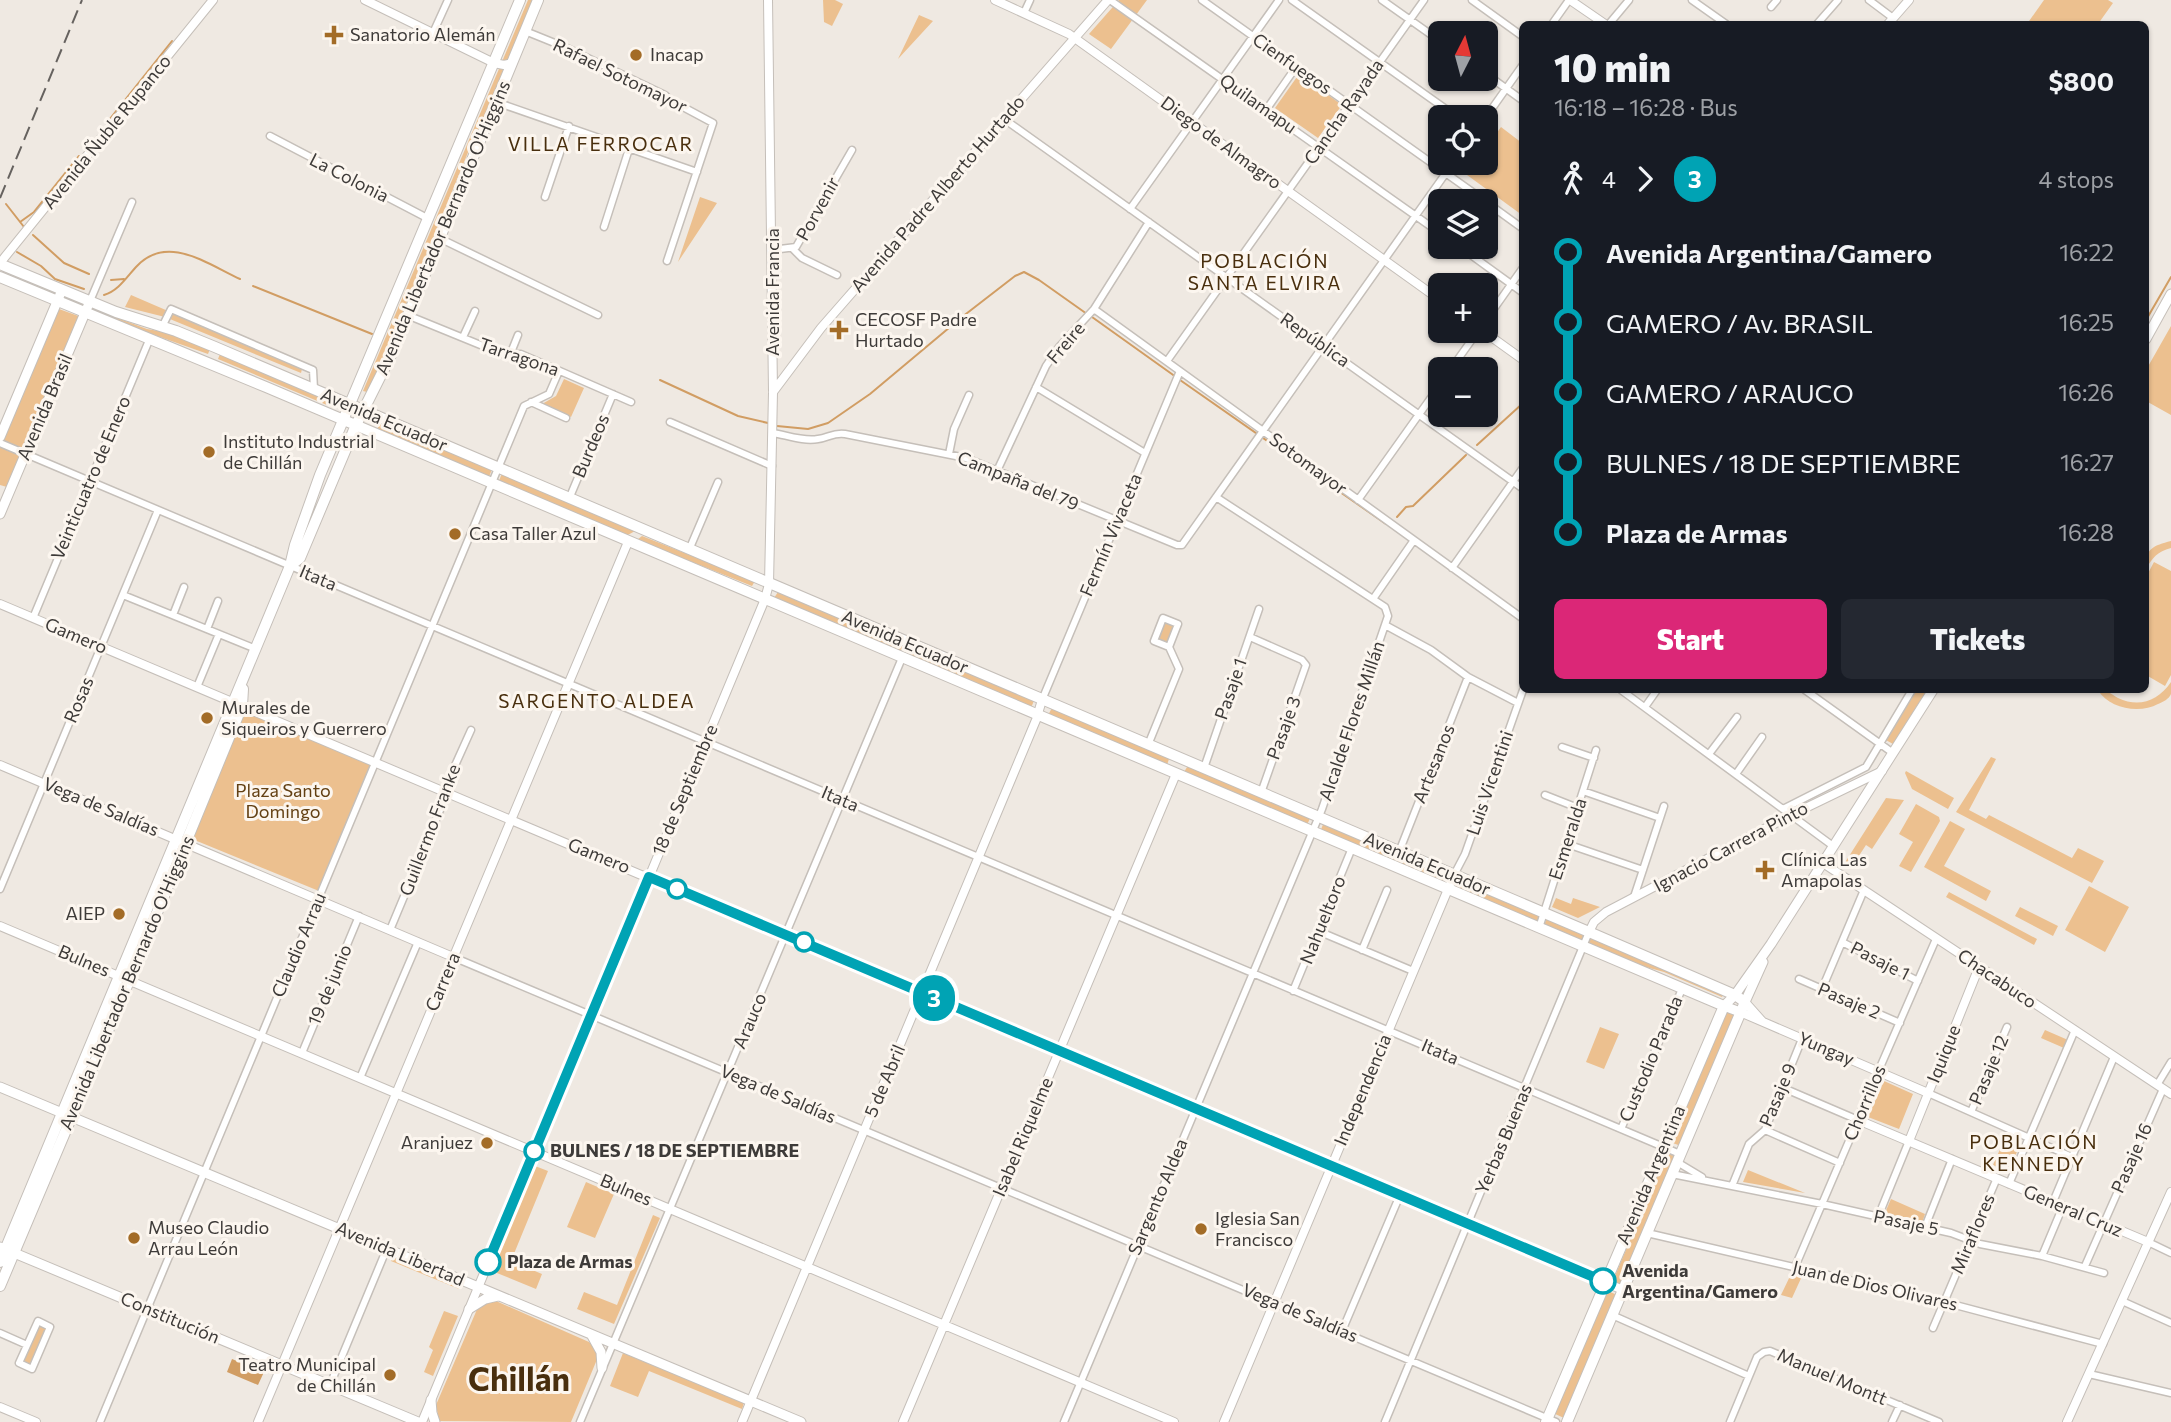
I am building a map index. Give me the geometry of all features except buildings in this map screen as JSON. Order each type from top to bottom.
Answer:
[{"type":"main road","name":"Avenida Libertador Bernardo O'Higgins","points":[[0,1262],[67,1114],[237,704],[244,678],[290,566],[308,506],[520,0]]},
{"type":"main road","name":"Avenida Libertador Bernardo O'Higgins","points":[[290,566],[300,558],[356,425],[394,349],[538,0]]},
{"type":"main road","points":[[506,35],[513,42],[523,36]]},
{"type":"main road","name":"Avenida Ecuador","points":[[0,263],[90,301],[176,331],[1589,932],[1735,995],[1745,1002]]},
{"type":"main road","name":"Avenida Ecuador","points":[[0,277],[356,425],[1740,1013]]},
{"type":"main road","name":"Avenida Brasil","points":[[0,438],[62,290]]},
{"type":"main road","points":[[2149,334],[2171,294]]},
{"type":"main road","name":"Avenida Brasil","points":[[0,514],[4,491],[25,454],[90,301]]},
{"type":"main road","points":[[628,542],[646,532]]},
{"type":"main road","points":[[902,658],[908,651],[923,649]]},
{"type":"main road","points":[[1724,1006],[1735,995],[1771,944],[1931,693]]},
{"type":"main road","points":[[1171,754],[1164,761],[1171,772]]},
{"type":"main road","points":[[1745,1002],[1771,944]]},
{"type":"main road","name":"Avenida Argentina","points":[[1567,1422],[1745,1002]]},
{"type":"main road","name":"Avenida Argentina","points":[[1550,1421],[1606,1282],[1724,1006]]},
{"type":"main road","name":"Avenida Libertad","points":[[0,1087],[801,1422]]},
{"type":"main road","name":"Avenida Libertador Bernardo O'Higgins","points":[[0,1286],[6,1250]]},
{"type":"main road","name":"Constitución","points":[[6,1250],[420,1422]]},
{"type":"main road","points":[[468,1309],[485,1298],[502,1297]]},
{"type":"main road","points":[[590,1333],[601,1352],[603,1368]]},
{"type":"main road","points":[[431,1400],[435,1422]]},
{"type":"street","name":"Avenida Ñuble Rupanco","points":[[0,263],[214,0]]},
{"type":"street","points":[[365,0],[380,3],[494,63],[512,63]]},
{"type":"street","points":[[433,33],[448,0]]},
{"type":"street","name":"Avenida Francia","points":[[768,0],[773,392],[769,584]]},
{"type":"street","name":"Diego de Almagro","points":[[995,0],[1074,38],[1428,291]]},
{"type":"street","points":[[1024,13],[1030,0]]},
{"type":"street","name":"Avenida Padre Alberto Hurtado","points":[[773,392],[821,328],[1109,0]]},
{"type":"street","name":"Quilamapu","points":[[1109,0],[1428,224]]},
{"type":"street","name":"Cienfuegos","points":[[1202,0],[1428,160]]},
{"type":"street","points":[[1130,209],[1279,0]]},
{"type":"street","points":[[1292,0],[1440,105]]},
{"type":"street","points":[[1382,0],[1428,33]]},
{"type":"street","name":"Cancha Rayada","points":[[1167,361],[1424,0]]},
{"type":"street","points":[[1472,0],[1519,34]]},
{"type":"street","points":[[1610,21],[1629,0]]},
{"type":"street","points":[[1692,0],[1722,21]]},
{"type":"street","points":[[1771,7],[1777,0]]},
{"type":"street","points":[[1820,21],[1838,0]]},
{"type":"street","points":[[1868,0],[1891,21],[1909,0]]},
{"type":"street","points":[[1555,21],[1572,1],[1602,21]]},
{"type":"street","name":"Rafael Sotomayor","points":[[523,36],[567,48],[665,94],[670,100],[713,123],[697,172]]},
{"type":"street","points":[[1266,110],[1296,67]]},
{"type":"street","points":[[1494,105],[1519,70]]},
{"type":"street","points":[[1498,82],[1519,98]]},
{"type":"street","points":[[496,102],[697,172],[667,261]]},
{"type":"street","name":"República","points":[[1004,119],[1519,486]]},
{"type":"street","points":[[545,197],[569,127]]},
{"type":"street","name":"La Colonia","points":[[270,136],[429,219]]},
{"type":"street","points":[[604,228],[629,149]]},
{"type":"street","name":"Porvenir","points":[[772,250],[796,247],[852,150]]},
{"type":"street","points":[[1445,175],[1216,497],[1373,598],[1388,610],[1385,625],[1431,650],[1468,677],[1518,703]]},
{"type":"street","name":"Cienfuegos","points":[[1449,175],[1468,189]]},
{"type":"street","points":[[90,301],[132,202]]},
{"type":"street","name":"Cienfuegos","points":[[1498,211],[1519,226]]},
{"type":"street","name":"Freire","points":[[997,471],[1036,387],[1059,347],[1090,314],[1149,222]]},
{"type":"street","points":[[439,238],[598,315]]},
{"type":"street","points":[[793,249],[802,258],[837,275]]},
{"type":"street","points":[[1477,259],[1519,290]]},
{"type":"street","points":[[1498,303],[1519,274]]},
{"type":"street","points":[[162,327],[171,309],[223,330],[313,370],[314,390]]},
{"type":"street","points":[[463,337],[475,311]]},
{"type":"street","name":"Sotomayor","points":[[1090,314],[1167,361],[1177,376],[1358,500],[1519,616]]},
{"type":"street","name":"Tarragona","points":[[407,315],[505,355],[521,354],[631,402]]},
{"type":"street","points":[[510,355],[518,335]]},
{"type":"street","name":"Veinticuatro de Enero","points":[[33,618],[150,338]]},
{"type":"street","points":[[1460,357],[1472,343]]},
{"type":"street","points":[[1498,343],[1519,357]]},
{"type":"street","name":"Claudio Arrau","points":[[100,1422],[524,406],[549,394],[559,371]]},
{"type":"street","name":"Fermín Vivaceta","points":[[1042,700],[1177,376]]},
{"type":"street","points":[[1036,387],[1145,453]]},
{"type":"street","name":"Burdeos","points":[[569,499],[613,394]]},
{"type":"street","points":[[949,454],[954,429],[969,395]]},
{"type":"street","points":[[531,402],[566,418]]},
{"type":"street","points":[[1358,500],[1428,402]]},
{"type":"street","points":[[670,422],[772,466]]},
{"type":"street","name":"Campaña del 79","points":[[773,428],[812,440],[835,433],[845,434],[966,458],[1177,545],[1186,541],[1216,497]]},
{"type":"street","name":"Itata","points":[[0,443],[1664,1147],[1679,1158]]},
{"type":"street","points":[[1452,568],[1519,473]]},
{"type":"street","points":[[689,550],[718,482]]},
{"type":"street","name":"Rosas","points":[[0,890],[158,510]]},
{"type":"street","points":[[1373,598],[1414,540]]},
{"type":"street","name":"Carrera","points":[[258,1422],[628,542]]},
{"type":"street","name":"18 de Septiembre","points":[[420,1422],[769,584]]},
{"type":"street","points":[[173,615],[184,587]]},
{"type":"street","points":[[123,595],[256,649]]},
{"type":"street","points":[[207,629],[218,601]]},
{"type":"street","name":"Gamero","points":[[0,604],[1623,1290]]},
{"type":"street","name":"Pasaje 1","points":[[1203,768],[1259,609]]},
{"type":"street","points":[[1148,745],[1179,670],[1169,647],[1154,641],[1163,618],[1178,624],[1169,647]]},
{"type":"street","name":"Alcalde Flores Millán","points":[[1318,817],[1385,625]]},
{"type":"street","points":[[197,687],[219,634]]},
{"type":"street","name":"Pasaje 3","points":[[1250,637],[1305,663],[1261,793]]},
{"type":"street","name":"Arauco","points":[[580,1422],[902,658]]},
{"type":"street","name":"Artesanos","points":[[1399,852],[1468,677]]},
{"type":"street","name":"Luis Vicentini","points":[[1454,875],[1465,854],[1522,693]]},
{"type":"street","points":[[1625,693],[1833,846]]},
{"type":"street","points":[[1645,707],[1655,693]]},
{"type":"street","points":[[1809,693],[1893,752]]},
{"type":"street","name":"Ignacio Carrera Pinto","points":[[1783,809],[1866,768],[1910,693]]},
{"type":"street","name":"5 de Abril","points":[[742,1422],[979,858],[1038,716],[1042,700]]},
{"type":"street","points":[[1709,754],[1737,717]]},
{"type":"street","name":"Guillermo Franke","points":[[390,930],[446,792],[448,781],[471,730]]},
{"type":"street","points":[[1736,774],[1762,737]]},
{"type":"street","points":[[1562,747],[1594,758]]},
{"type":"street","name":"Esmeralda","points":[[1539,928],[1596,750]]},
{"type":"street","name":"Vega de Saldías","points":[[0,765],[1275,1302],[1550,1421]]},
{"type":"street","name":"Ignacio Carrera Pinto","points":[[1589,932],[1601,915],[1791,815],[1882,771]]},
{"type":"street","name":"Isabel Riquelme","points":[[903,1422],[1116,916],[1171,772]]},
{"type":"street","points":[[1583,791],[1660,818]]},
{"type":"street","points":[[1545,794],[1578,808]]},
{"type":"street","points":[[1634,897],[1664,806]]},
{"type":"street","name":"Sargento Aldea","points":[[1064,1422],[1318,817]]},
{"type":"street","points":[[1567,844],[1643,870]]},
{"type":"street","name":"Nahueltoro","points":[[1293,991],[1352,848]]},
{"type":"street","name":"Chacabuco","points":[[1823,863],[2171,1094]]},
{"type":"street","name":"Independencia","points":[[1224,1422],[1454,875]]},
{"type":"street","points":[[1362,950],[1387,890]]},
{"type":"street","points":[[1822,989],[1864,890]]},
{"type":"street","name":"19 de junio","points":[[302,1053],[359,916]]},
{"type":"street","name":"Bulnes","points":[[0,926],[1174,1422]]},
{"type":"street","points":[[1318,931],[1413,971]]},
{"type":"street","name":"Yerbas Buenas","points":[[1385,1422],[1589,932]]},
{"type":"street","name":"Chorrillos","points":[[1795,1267],[1936,939]]},
{"type":"street","points":[[360,1078],[418,942]]},
{"type":"street","name":"Pasaje 1","points":[[1842,942],[1918,981]]},
{"type":"street","name":"Iquique","points":[[1909,1141],[1979,967]]},
{"type":"street","name":"Pasaje 2","points":[[1799,979],[1900,1023]]},
{"type":"street","name":"Custodio Parada","points":[[1621,1129],[1682,989]]},
{"type":"street","name":"Yungay","points":[[1745,1002],[1762,1021]]},
{"type":"street","name":"Yungay","points":[[1740,1013],[1928,1093]]},
{"type":"street","name":"Pasaje 12","points":[[1971,1112],[2007,1027]]},
{"type":"street","points":[[2009,1184],[2074,1030]]},
{"type":"street","name":"Pasaje 9","points":[[1732,1186],[1749,1144],[1765,1130],[1802,1039]]},
{"type":"street","points":[[2053,1202],[2114,1057]]},
{"type":"street","points":[[2160,1087],[2171,1062]]},
{"type":"street","points":[[1781,1087],[1858,1120]]},
{"type":"street","name":"Pasaje 16","points":[[2085,1266],[2160,1087]]},
{"type":"street","points":[[1928,1093],[2072,1157]]},
{"type":"street","name":"General Cruz","points":[[1858,1120],[2171,1253]]},
{"type":"street","points":[[1765,1130],[1840,1163]]},
{"type":"street","points":[[1878,1217],[1909,1141]]},
{"type":"street","name":"Pasaje 5","points":[[1679,1158],[1707,1180]]},
{"type":"street","points":[[1925,1227],[1952,1159]]},
{"type":"street","name":"Pasaje 5","points":[[1672,1174],[1925,1227],[2104,1273]]},
{"type":"street","name":"Miraflores","points":[[1933,1328],[1997,1178]]},
{"type":"street","points":[[2067,1422],[2171,1192]]},
{"type":"street","points":[[1342,1331],[1401,1195]]},
{"type":"street","points":[[2042,1256],[2063,1206]]},
{"type":"street","name":"Juan de Dios Olivares","points":[[1647,1233],[1944,1302],[2103,1344]]},
{"type":"street","points":[[330,1385],[387,1248]]},
{"type":"street","points":[[2122,1301],[2171,1323]]},
{"type":"street","points":[[1612,1315],[1749,1376],[1730,1422]]},
{"type":"street","points":[[38,1321],[50,1327],[32,1369],[19,1363],[27,1345],[38,1321]]},
{"type":"street","points":[[0,1333],[27,1345]]},
{"type":"street","name":"Manuel Montt","points":[[1749,1376],[1757,1357],[1764,1352],[1773,1352],[1939,1422]]},
{"type":"street","points":[[2089,1374],[2171,1393]]},
{"type":"street","points":[[1892,1422],[1900,1405]]},
{"type":"street","points":[[0,1407],[36,1422]]},
{"type":"green space","points":[[528,0],[535,0],[469,150],[389,346],[367,392],[363,391]]},
{"type":"green space","points":[[823,0],[835,0],[843,4],[832,26],[824,22]]},
{"type":"green space","points":[[1119,0],[1147,0],[1111,49],[1089,34]]},
{"type":"green space","points":[[2044,0],[2108,0],[2113,3],[2100,21],[2029,21]]},
{"type":"green space","points":[[919,15],[933,21],[898,59]]},
{"type":"green space","points":[[1299,74],[1342,105],[1318,138],[1275,108]]},
{"type":"green space","points":[[1501,127],[1519,141],[1519,213],[1498,198],[1498,189],[1486,189],[1467,175],[1498,175],[1498,131]]},
{"type":"green space","points":[[700,197],[717,203],[678,262]]},
{"type":"green space","points":[[131,295],[302,369],[301,373],[165,317],[125,307]]},
{"type":"green space","points":[[59,309],[81,317],[25,449],[2,441]]},
{"type":"green space","points":[[96,310],[147,329],[170,333],[210,349],[208,354],[95,314]]},
{"type":"green space","points":[[2171,326],[2171,415],[2149,403],[2149,365]]},
{"type":"green space","points":[[220,354],[336,402],[334,408],[218,359]]},
{"type":"green space","points":[[564,379],[584,388],[571,417],[542,404],[556,396]]},
{"type":"green space","points":[[380,424],[422,442],[429,441],[492,469],[489,477],[376,431]]},
{"type":"green space","points":[[0,447],[21,455],[7,487],[0,485]]},
{"type":"green space","points":[[502,473],[635,531],[626,536],[499,481]]},
{"type":"green space","points":[[642,536],[755,581],[752,586],[637,540]]},
{"type":"green space","points":[[2171,541],[2171,548],[2162,551],[2149,564],[2149,552]]},
{"type":"green space","points":[[2154,562],[2171,571],[2171,675],[2165,686],[2149,677],[2149,571]]},
{"type":"green space","points":[[778,592],[908,646],[898,651],[774,598]]},
{"type":"green space","points":[[1164,621],[1175,625],[1167,644],[1156,639]]},
{"type":"green space","points":[[913,652],[923,652],[1035,698],[1031,708],[907,656]]},
{"type":"green space","points":[[2171,682],[2171,694],[2167,699],[2143,709],[2125,708],[2109,702],[2100,693],[2109,693],[2126,701],[2141,702],[2154,698]]},
{"type":"green space","points":[[1914,693],[1925,693],[1893,744],[1884,739]]},
{"type":"green space","points":[[1053,706],[1170,756],[1166,768],[1047,717]]},
{"type":"green space","name":"Plaza Santo Domingo","points":[[246,711],[373,763],[319,891],[192,839]]},
{"type":"green space","points":[[1991,757],[1996,759],[1969,810],[1986,819],[1989,815],[2072,858],[2078,848],[2104,861],[2092,883],[1956,812]]},
{"type":"green space","points":[[1189,764],[1311,816],[1307,825],[1184,772]]},
{"type":"green space","points":[[1906,771],[1954,798],[1948,809],[1912,789]]},
{"type":"green space","points":[[1886,798],[1904,800],[1872,849],[1866,845],[1851,868],[1844,864]]},
{"type":"green space","points":[[1916,804],[1939,817],[1940,821],[1911,872],[1899,866],[1913,842],[1899,834]]},
{"type":"green space","points":[[1950,821],[1965,829],[1944,866],[1991,891],[1986,901],[1924,867]]},
{"type":"green space","points":[[1324,822],[1447,874],[1442,882],[1320,832]]},
{"type":"green space","points":[[1459,879],[1542,913],[1538,922],[1454,888]]},
{"type":"green space","points":[[2089,886],[2129,907],[2105,952],[2065,930]]},
{"type":"green space","points":[[1949,892],[2037,939],[2034,945],[1946,897]]},
{"type":"green space","points":[[1556,898],[1571,904],[1573,898],[1600,907],[1578,918],[1552,907]]},
{"type":"green space","points":[[2020,907],[2058,926],[2053,936],[2015,916]]},
{"type":"green space","points":[[1547,918],[1724,993],[1722,997],[1544,925]]},
{"type":"green space","points":[[1727,1012],[1736,1015],[1681,1146],[1670,1142]]},
{"type":"green space","points":[[1600,1027],[1619,1034],[1604,1069],[1586,1062]]},
{"type":"green space","points":[[2045,1030],[2068,1040],[2064,1048],[2041,1038]]},
{"type":"green space","points":[[1884,1081],[1913,1094],[1899,1129],[1868,1117]]},
{"type":"green space","points":[[2005,1138],[2020,1144],[2009,1172],[1993,1165]]},
{"type":"green space","points":[[1668,1150],[1678,1155],[1621,1287],[1612,1283]]},
{"type":"green space","points":[[535,1166],[548,1171],[511,1261],[542,1274],[536,1289],[492,1271]]},
{"type":"green space","points":[[1748,1170],[1805,1193],[1743,1182]]},
{"type":"green space","points":[[586,1182],[614,1194],[595,1238],[567,1227]]},
{"type":"green space","points":[[1891,1199],[1925,1214],[1922,1223],[1884,1215]]},
{"type":"green space","points":[[653,1215],[660,1218],[614,1324],[577,1309],[584,1292],[617,1305]]},
{"type":"green space","points":[[393,1257],[461,1284],[459,1289],[391,1261]]},
{"type":"green space","points":[[1792,1272],[1803,1274],[1792,1298],[1781,1295]]},
{"type":"green space","points":[[1606,1290],[1617,1295],[1564,1418],[1553,1413]]},
{"type":"green space","name":"Plaza de Armas","points":[[496,1301],[589,1342],[596,1350],[598,1357],[571,1422],[439,1421],[436,1405],[478,1307],[480,1303]]},
{"type":"green space","points":[[444,1311],[458,1316],[433,1376],[424,1372],[433,1350],[429,1347]]},
{"type":"green space","points":[[39,1323],[49,1327],[31,1367],[21,1362]]},
{"type":"green space","points":[[623,1353],[744,1403],[742,1409],[649,1371],[638,1397],[610,1386]]},
{"type":"shaded area","points":[[232,1359],[264,1372],[258,1385],[227,1372]]},
{"type":"waterway","points":[[109,120],[172,41]]},
{"type":"waterway","points":[[20,222],[34,212],[79,156]]},
{"type":"waterway","points":[[6,204],[24,227]]},
{"type":"waterway","points":[[33,235],[64,263],[89,274]]},
{"type":"waterway","points":[[17,252],[41,266],[55,279],[84,289]]},
{"type":"waterway","points":[[104,295],[118,287],[148,257],[161,252],[187,255],[240,279]]},
{"type":"waterway","points":[[777,426],[808,429],[828,423],[870,394],[962,317],[1024,272],[1087,314]]},
{"type":"waterway","points":[[2149,315],[2171,277]]},
{"type":"waterway","points":[[111,280],[124,279]]},
{"type":"waterway","points":[[253,286],[372,334]]},
{"type":"waterway","points":[[1092,317],[1176,377]]},
{"type":"waterway","points":[[660,380],[738,416],[768,423]]},
{"type":"waterway","points":[[1180,380],[1386,524]]},
{"type":"waterway","points":[[1477,445],[1519,407]]},
{"type":"waterway","points":[[1397,517],[1406,507],[1413,506],[1466,455]]},
{"type":"railway","points":[[0,198],[82,0]]},
{"type":"bus line","name":"3","points":[[488,1262],[649,877],[1603,1281]]},
{"type":"place","name":"Sanatorio Alemán","points":[[334,35]]},
{"type":"place","name":"Inacap","points":[[636,55]]},
{"type":"place","name":"CECOSF Padre Hurtado","points":[[839,330]]},
{"type":"place","name":"Instituto Industrial de Chillán","points":[[209,452]]},
{"type":"place","name":"Casa Taller Azul","points":[[455,534]]},
{"type":"place","name":"Murales de Siqueiros y Guerrero","points":[[207,718]]},
{"type":"place","name":"Clínica Las Amapolas","points":[[1765,870]]},
{"type":"place","name":"AIEP","points":[[119,914]]},
{"type":"place","name":"Aranjuez","points":[[487,1143]]},
{"type":"place","name":"BULNES / 18 DE SEPTIEMBRE","points":[[534,1151]]},
{"type":"place","name":"Iglesia San Francisco","points":[[1201,1229]]},
{"type":"place","name":"Museo Claudio Arrau León","points":[[134,1238]]},
{"type":"place","name":"Plaza de Armas","points":[[488,1262]]},
{"type":"place","name":"Avenida Argentina/Gamero","points":[[1603,1281]]},
{"type":"place","name":"Teatro Municipal de Chillán","points":[[390,1375]]},
{"type":"district","name":"VILLA FERROCAR","points":[[601,144]]},
{"type":"district","name":"POBLACIÓN SANTA ELVIRA","points":[[1265,272]]},
{"type":"district","name":"SARGENTO ALDEA","points":[[597,701]]},
{"type":"district","name":"POBLACIÓN KENNEDY","points":[[2034,1153]]},
{"type":"district","name":"Chillán","points":[[519,1380]]}]
